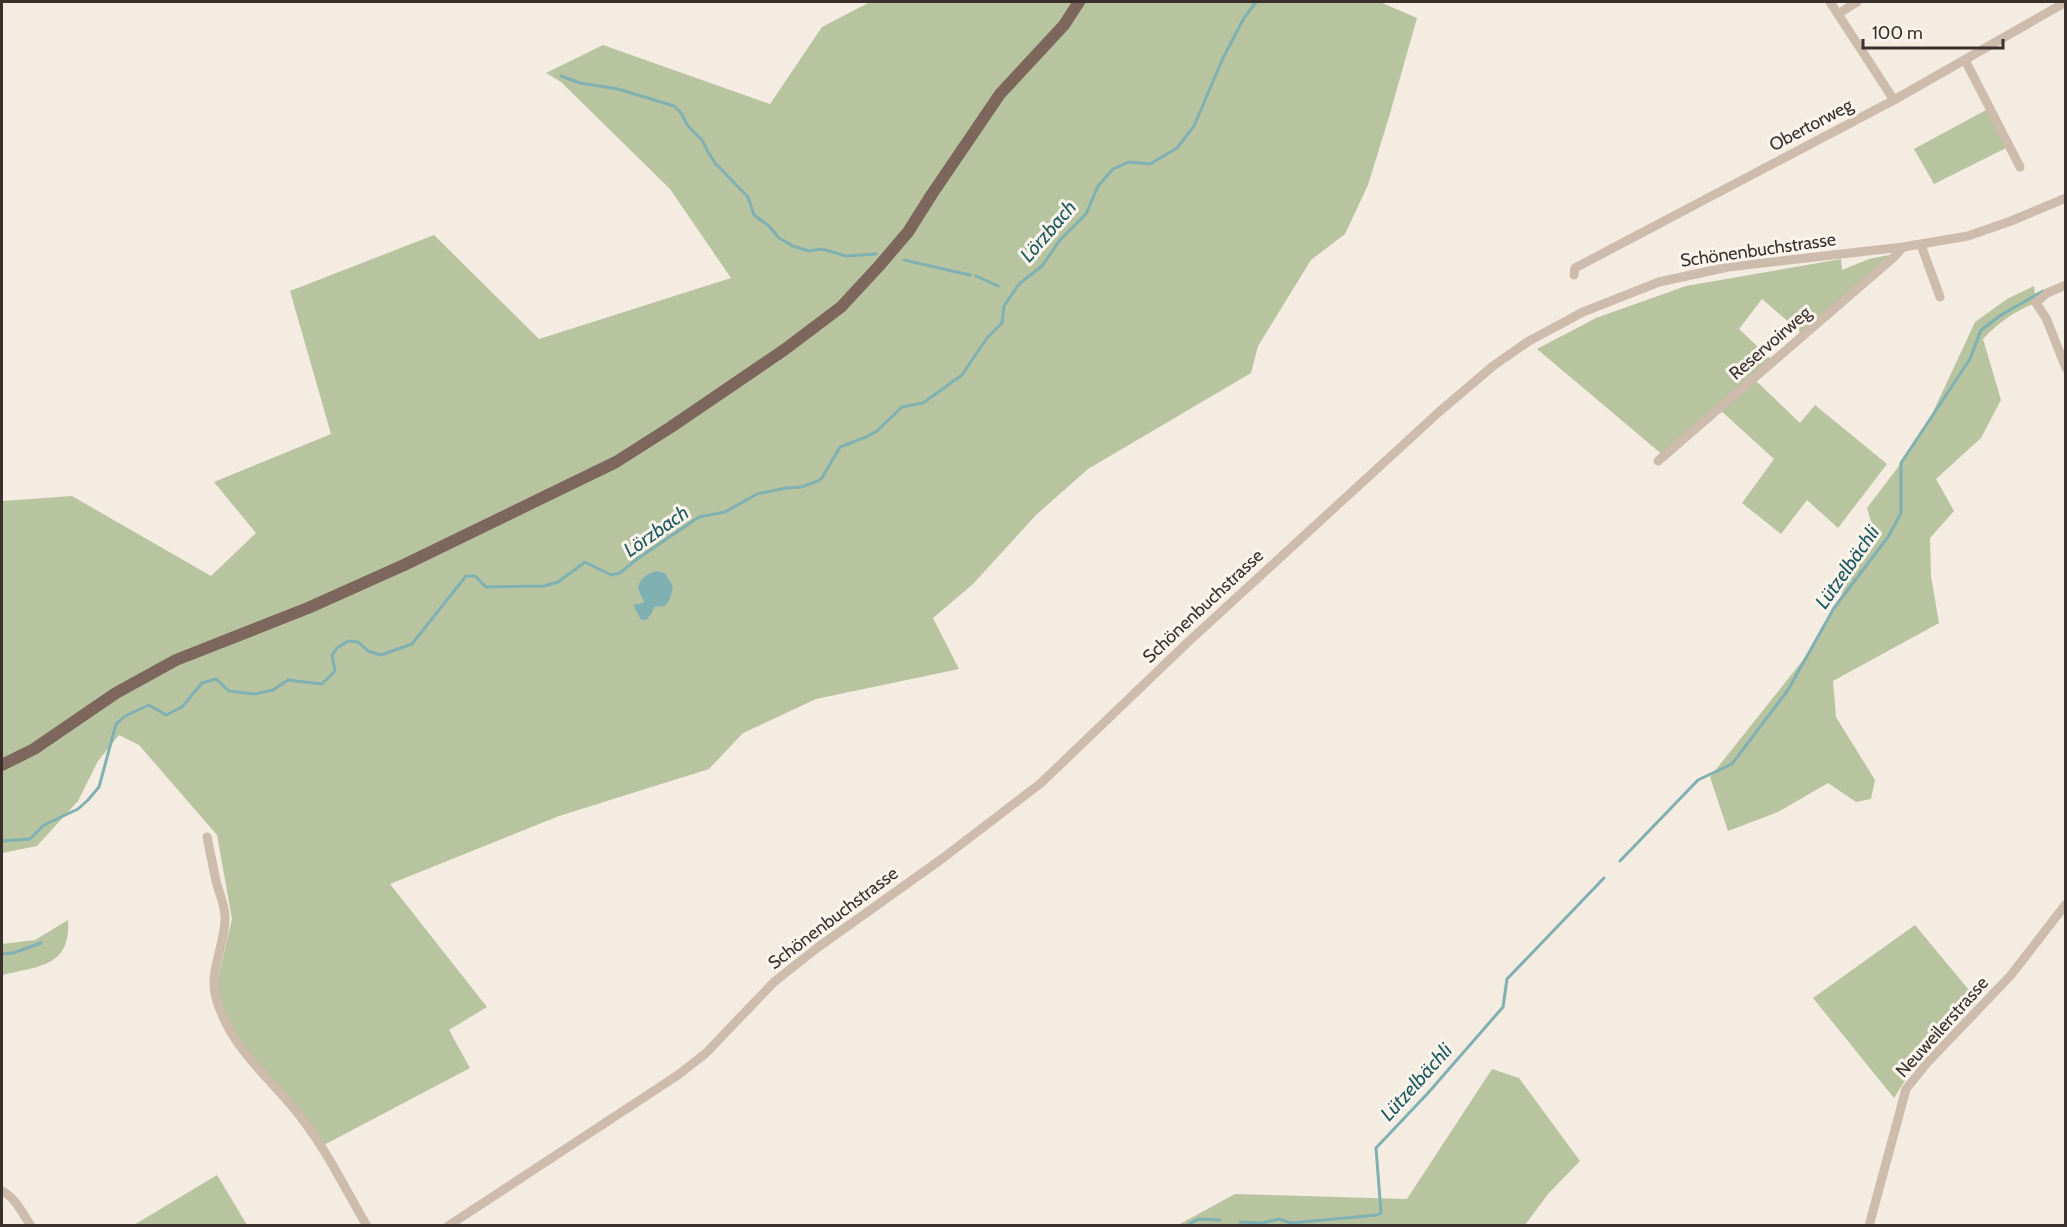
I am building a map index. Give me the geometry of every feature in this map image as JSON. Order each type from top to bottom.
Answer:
[{"type":"main road","points":[[2,765],[34,749],[116,693],[176,660],[318,603],[404,565],[616,462],[784,350],[841,307],[908,232],[1000,94],[1064,25],[1079,2]]},
{"type":"street","points":[[1830,2],[1894,100]]},
{"type":"street","points":[[1838,14],[1857,2]]},
{"type":"street","name":"Obertorweg","points":[[1574,275],[1575,268],[1894,100],[2066,2]]},
{"type":"street","points":[[1965,60],[2020,167]]},
{"type":"street","name":"Schönenbuchstrasse","points":[[448,1226],[678,1075],[706,1053],[774,982],[808,954],[943,858],[1041,783],[1334,507],[1439,412],[1510,354],[1583,312],[1659,282],[1728,267],[1921,245],[1968,236],[2066,198]]},
{"type":"street","points":[[1921,245],[1940,297]]},
{"type":"street","name":"Reservoirweg","points":[[1658,461],[1805,336],[1903,247]]},
{"type":"street","points":[[2066,285],[2048,293],[2036,303],[2046,318],[2066,368]]},
{"type":"street","points":[[207,837],[225,914],[224,933],[214,979],[214,990],[219,1007],[230,1032],[243,1052],[301,1117],[320,1143],[367,1226]]},
{"type":"street","name":"Neuweilerstrasse","points":[[1869,1226],[1906,1089],[1927,1063],[2011,975],[2066,904]]},
{"type":"street","points":[[2,1191],[19,1208],[31,1226]]},
{"type":"green space","points":[[870,2],[1380,2],[1417,18],[1368,185],[1345,234],[1311,260],[1258,346],[1251,373],[1088,469],[1036,515],[973,584],[933,618],[959,669],[816,699],[743,733],[709,769],[559,816],[390,884],[487,1007],[449,1030],[470,1068],[322,1146],[238,1041],[215,991],[232,919],[217,835],[139,745],[119,735],[98,761],[78,801],[37,846],[2,853],[2,501],[72,496],[211,576],[256,533],[214,482],[331,434],[290,291],[434,235],[539,339],[731,278],[670,189],[561,82],[546,73],[603,45],[770,104],[822,27]],"holes":[[[665,573],[673,586],[659,607],[637,603],[644,601],[638,591]]]},
{"type":"green space","points":[[1986,110],[2008,147],[1934,184],[1914,149]]},
{"type":"green space","points":[[1889,255],[1894,257],[1805,336],[1762,299],[1739,329],[1774,362],[1754,379],[1800,423],[1815,405],[1887,464],[1838,528],[1807,500],[1781,534],[1742,503],[1774,459],[1719,409],[1664,456],[1537,349],[1596,318],[1686,286],[1841,259],[1842,270],[1869,259]]},
{"type":"green space","points":[[2034,286],[2036,303],[2008,318],[1983,339],[2001,400],[1981,438],[1936,479],[1954,511],[1930,538],[1931,576],[1939,623],[1833,681],[1836,717],[1875,780],[1871,799],[1856,802],[1828,783],[1778,812],[1728,831],[1710,777],[1807,655],[1842,594],[1843,578],[1873,528],[1867,508],[1927,425],[1975,322],[2007,299]]},
{"type":"green space","points":[[68,920],[68,935],[58,956],[40,966],[2,975],[2,944],[35,940]]},
{"type":"green space","points":[[1915,925],[1978,1001],[1913,1068],[1894,1098],[1813,998]]},
{"type":"green space","points":[[1492,1069],[1519,1078],[1580,1161],[1548,1194],[1525,1225],[1178,1225],[1235,1194],[1407,1199]]},
{"type":"green space","points":[[217,1175],[247,1225],[134,1225]]},
{"type":"water","points":[[657,571],[665,573],[673,586],[670,599],[665,606],[654,607],[646,620],[641,620],[633,605],[644,601],[639,592],[639,584],[646,576]]},
{"type":"waterway","name":"Lörzbach","points":[[2,841],[30,839],[44,825],[78,809],[88,800],[99,787],[116,724],[125,716],[149,705],[166,715],[182,707],[202,683],[216,679],[229,691],[254,694],[273,690],[288,680],[322,684],[335,671],[332,655],[337,648],[348,641],[358,642],[368,651],[381,655],[412,644],[466,576],[475,576],[486,587],[544,586],[558,582],[585,562],[611,575],[620,573],[699,517],[725,512],[757,494],[801,487],[818,481],[840,447],[877,431],[902,407],[923,403],[962,375],[987,338],[1002,323],[1004,306],[1019,284],[1042,266],[1060,240],[1086,214],[1098,186],[1113,169],[1129,162],[1150,164],[1177,148],[1194,126],[1223,58],[1244,18],[1256,2]]},
{"type":"waterway","points":[[561,76],[580,83],[618,89],[674,106],[688,126],[702,140],[715,163],[748,197],[754,215],[769,226],[779,238],[793,246],[809,251],[822,249],[846,256],[876,254]]},
{"type":"waterway","points":[[904,260],[970,275]]},
{"type":"waterway","points":[[976,276],[998,286]]},
{"type":"waterway","name":"Lützelbächli","points":[[1620,861],[1698,780],[1732,764],[1788,690],[1834,608],[1888,537],[1901,513],[1901,463],[1970,359],[1981,330],[2001,315],[2043,291]]},
{"type":"waterway","name":"Lützelbächli","points":[[1240,1222],[1262,1223],[1279,1219],[1291,1223],[1381,1213],[1376,1148],[1428,1093],[1503,1007],[1507,979],[1604,878]]},
{"type":"waterway","points":[[2,954],[13,953],[41,943]]},
{"type":"waterway","name":"Lützelbächli","points":[[1186,1226],[1198,1219],[1220,1220]]}]
